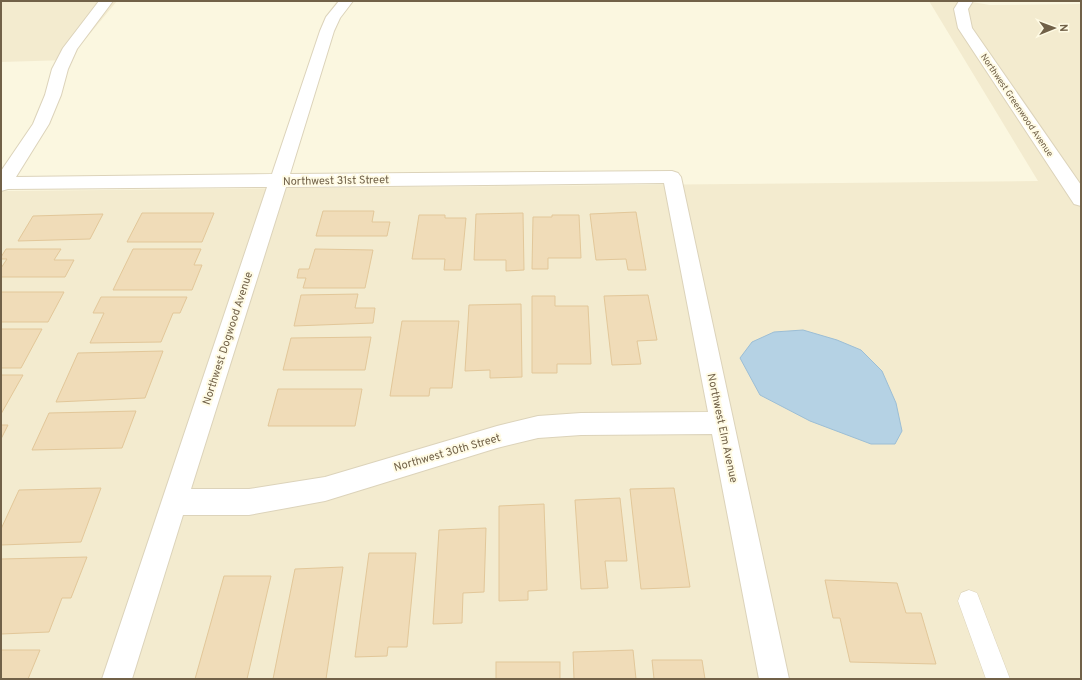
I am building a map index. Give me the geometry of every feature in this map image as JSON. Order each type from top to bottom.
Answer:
[{"type":"street","points":[[2,184],[41,124],[53,95],[60,69],[70,48],[106,1]]},
{"type":"street","name":"Northwest Dogwood Avenue","points":[[117,679],[327,31],[333,16],[346,1]]},
{"type":"street","name":"Northwest Greenwood Avenue","points":[[963,5],[965,28],[1081,199]]},
{"type":"street","name":"Northwest 31st Street","points":[[2,184],[672,177]]},
{"type":"street","name":"Northwest Elm Avenue","points":[[672,177],[774,679]]},
{"type":"street","name":"Northwest 30th Street","points":[[174,502],[250,502],[325,489],[497,437],[538,427],[581,424],[722,423]]},
{"type":"lane","points":[[969,601],[998,679]]},
{"type":"shaded area","points":[[1,1],[117,1],[68,60],[1,62]]},
{"type":"shaded area","points":[[929,1],[966,1],[990,5],[1081,4],[1081,679],[1,679],[1,191],[1038,181]]},
{"type":"water","points":[[803,330],[837,340],[861,350],[882,371],[896,403],[902,431],[895,444],[871,444],[810,421],[760,395],[740,358],[752,342],[774,332]]},
{"type":"building","points":[[323,211],[374,211],[372,222],[390,222],[387,236],[316,236]]},
{"type":"building","points":[[636,212],[646,270],[628,270],[626,259],[596,260],[590,214]]},
{"type":"building","points":[[142,213],[214,213],[202,242],[127,242]]},
{"type":"building","points":[[523,213],[524,270],[506,271],[506,260],[474,260],[476,214]]},
{"type":"building","points":[[103,214],[90,239],[18,241],[33,216]]},
{"type":"building","points":[[419,215],[445,215],[445,218],[466,218],[461,270],[444,270],[445,259],[412,259]]},
{"type":"building","points":[[552,215],[579,215],[581,258],[548,258],[548,269],[532,269],[533,217],[552,217]]},
{"type":"building","points":[[6,249],[61,249],[54,260],[74,260],[65,277],[1,277],[1,268],[7,259],[1,259],[1,257]]},
{"type":"building","points":[[133,249],[201,249],[194,265],[202,265],[192,290],[113,290]]},
{"type":"building","points":[[315,249],[373,250],[365,288],[303,288],[306,278],[297,278],[299,269],[309,269]]},
{"type":"building","points":[[1,292],[64,292],[48,322],[1,322]]},
{"type":"building","points":[[358,294],[355,308],[375,308],[373,323],[294,326],[301,295]]},
{"type":"building","points":[[648,295],[657,340],[637,341],[641,364],[612,365],[604,296]]},
{"type":"building","points":[[532,296],[555,296],[555,306],[588,306],[591,364],[557,364],[557,373],[532,373]]},
{"type":"building","points":[[101,297],[187,297],[180,313],[173,313],[161,342],[90,343],[104,313],[93,313]]},
{"type":"building","points":[[521,304],[522,377],[490,378],[490,370],[465,371],[469,305]]},
{"type":"building","points":[[402,321],[459,321],[452,388],[430,388],[429,396],[390,396]]},
{"type":"building","points":[[1,329],[42,329],[21,368],[1,368]]},
{"type":"building","points":[[371,337],[365,370],[283,370],[291,338]]},
{"type":"building","points":[[163,351],[145,398],[56,402],[78,353]]},
{"type":"building","points":[[1,375],[23,375],[1,414]]},
{"type":"building","points":[[278,389],[362,389],[355,426],[268,426]]},
{"type":"building","points":[[136,411],[122,448],[32,450],[49,413]]},
{"type":"building","points":[[1,425],[8,425],[1,439]]},
{"type":"building","points":[[101,488],[81,542],[1,545],[1,529],[19,490]]},
{"type":"building","points":[[674,488],[690,587],[641,589],[630,489]]},
{"type":"building","points":[[620,498],[627,561],[605,561],[608,588],[581,589],[575,500]]},
{"type":"building","points":[[544,504],[547,590],[528,591],[528,600],[499,601],[499,506]]},
{"type":"building","points":[[486,528],[484,592],[463,593],[462,623],[433,624],[439,530]]},
{"type":"building","points":[[369,553],[416,553],[407,647],[388,647],[387,656],[355,657]]},
{"type":"building","points":[[87,557],[71,598],[62,598],[49,632],[1,634],[1,559]]},
{"type":"building","points":[[343,567],[326,679],[273,679],[295,569]]},
{"type":"building","points":[[224,576],[271,576],[247,679],[195,679]]},
{"type":"building","points":[[825,580],[897,583],[906,613],[921,613],[936,664],[850,662],[840,618],[833,618]]},
{"type":"building","points":[[1,650],[40,650],[28,679],[1,679]]},
{"type":"building","points":[[633,650],[636,679],[574,679],[573,652]]},
{"type":"building","points":[[652,660],[702,660],[705,679],[654,679]]},
{"type":"building","points":[[496,662],[560,662],[560,679],[496,679]]}]
